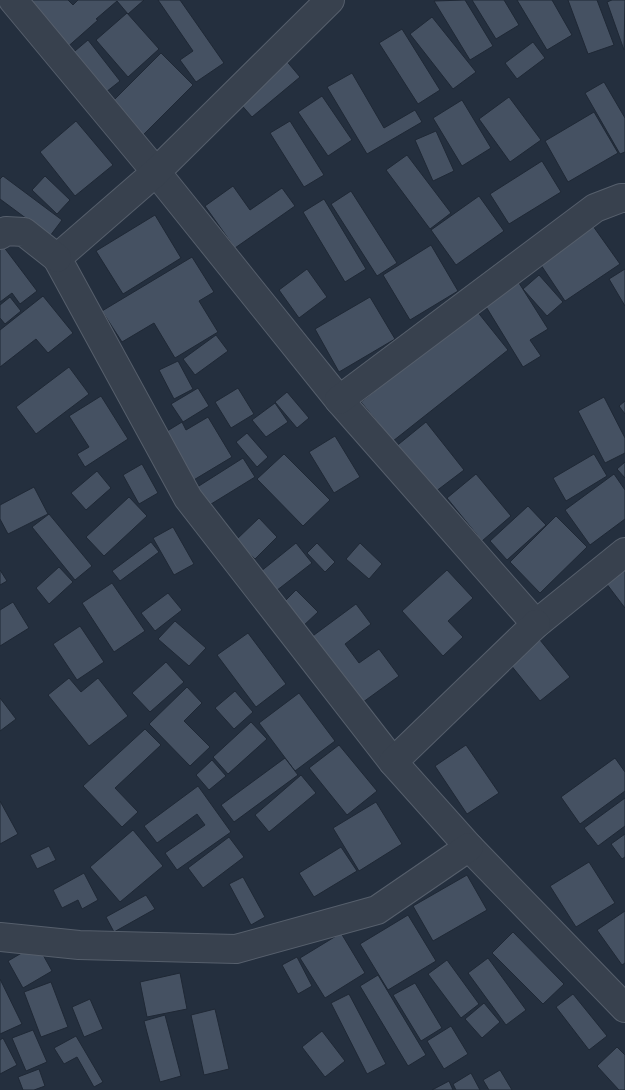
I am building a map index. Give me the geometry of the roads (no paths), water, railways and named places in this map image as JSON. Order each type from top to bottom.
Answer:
[{"type":"street","points":[[13,0],[156,172],[339,400],[536,624]]},
{"type":"street","points":[[57,258],[156,172],[330,0]]},
{"type":"street","points":[[339,400],[595,208],[625,198]]},
{"type":"street","points":[[0,209],[12,233],[57,258],[188,498],[392,762],[469,847],[625,1008]]},
{"type":"street","points":[[392,762],[536,624],[625,552]]},
{"type":"street","points":[[0,937],[79,945],[236,949],[377,910],[469,847]]}]
